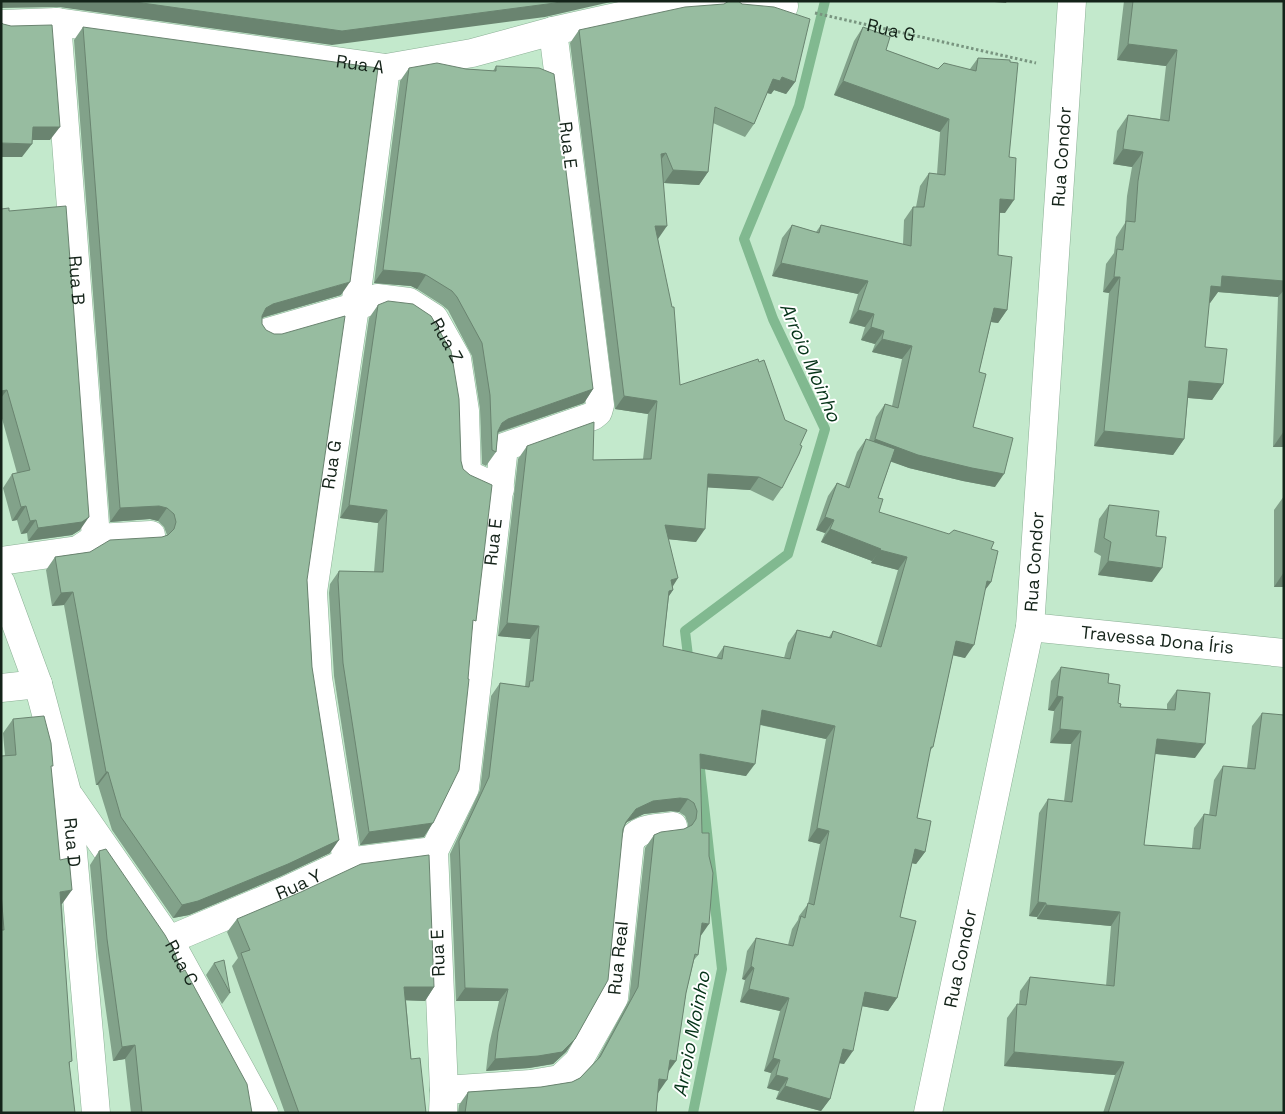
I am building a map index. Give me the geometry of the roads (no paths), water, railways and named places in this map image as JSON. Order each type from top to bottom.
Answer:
[{"type":"street","name":"Rua A","points":[[1,24],[57,22],[386,68],[472,53],[553,31],[674,4],[714,1]]},
{"type":"street","points":[[735,1],[784,6]]},
{"type":"street","name":"Rua Condor","points":[[928,1113],[1030,627],[1072,1]]},
{"type":"street","name":"Rua B","points":[[57,22],[96,538]]},
{"type":"street","name":"Rua E","points":[[444,1101],[434,851],[465,788],[504,447],[593,416],[598,412],[600,405],[553,31]]},
{"type":"street","name":"Rua G","points":[[346,862],[318,678],[313,592],[355,307],[386,68]]},
{"type":"street","name":"Rua Z","points":[[268,332],[355,307],[377,298],[409,302],[434,318],[457,359],[465,411],[467,474],[500,489]]},
{"type":"street","points":[[1,561],[78,550],[96,538],[151,535]]},
{"type":"street","name":"Rua D","points":[[1,583],[38,684],[68,796],[96,1113]]},
{"type":"street","name":"Travessa Dona Íris","points":[[1030,627],[1284,653]]},
{"type":"street","points":[[1,688],[38,684]]},
{"type":"street","name":"Rua C","points":[[68,796],[169,940],[264,1113]]},
{"type":"street","name":"Rua Real","points":[[444,1101],[560,1080],[578,1062],[614,998],[630,843],[633,836],[640,831],[673,826]]},
{"type":"street","name":"Rua Y","points":[[169,940],[285,891],[346,862],[434,851]]},
{"type":"waterway","name":"Arroio Moinho","points":[[689,664],[685,631],[788,554],[825,429],[773,319],[744,239],[799,106],[825,1]]},
{"type":"waterway","name":"Arroio Moinho","points":[[693,1113],[722,969],[699,760]]}]
